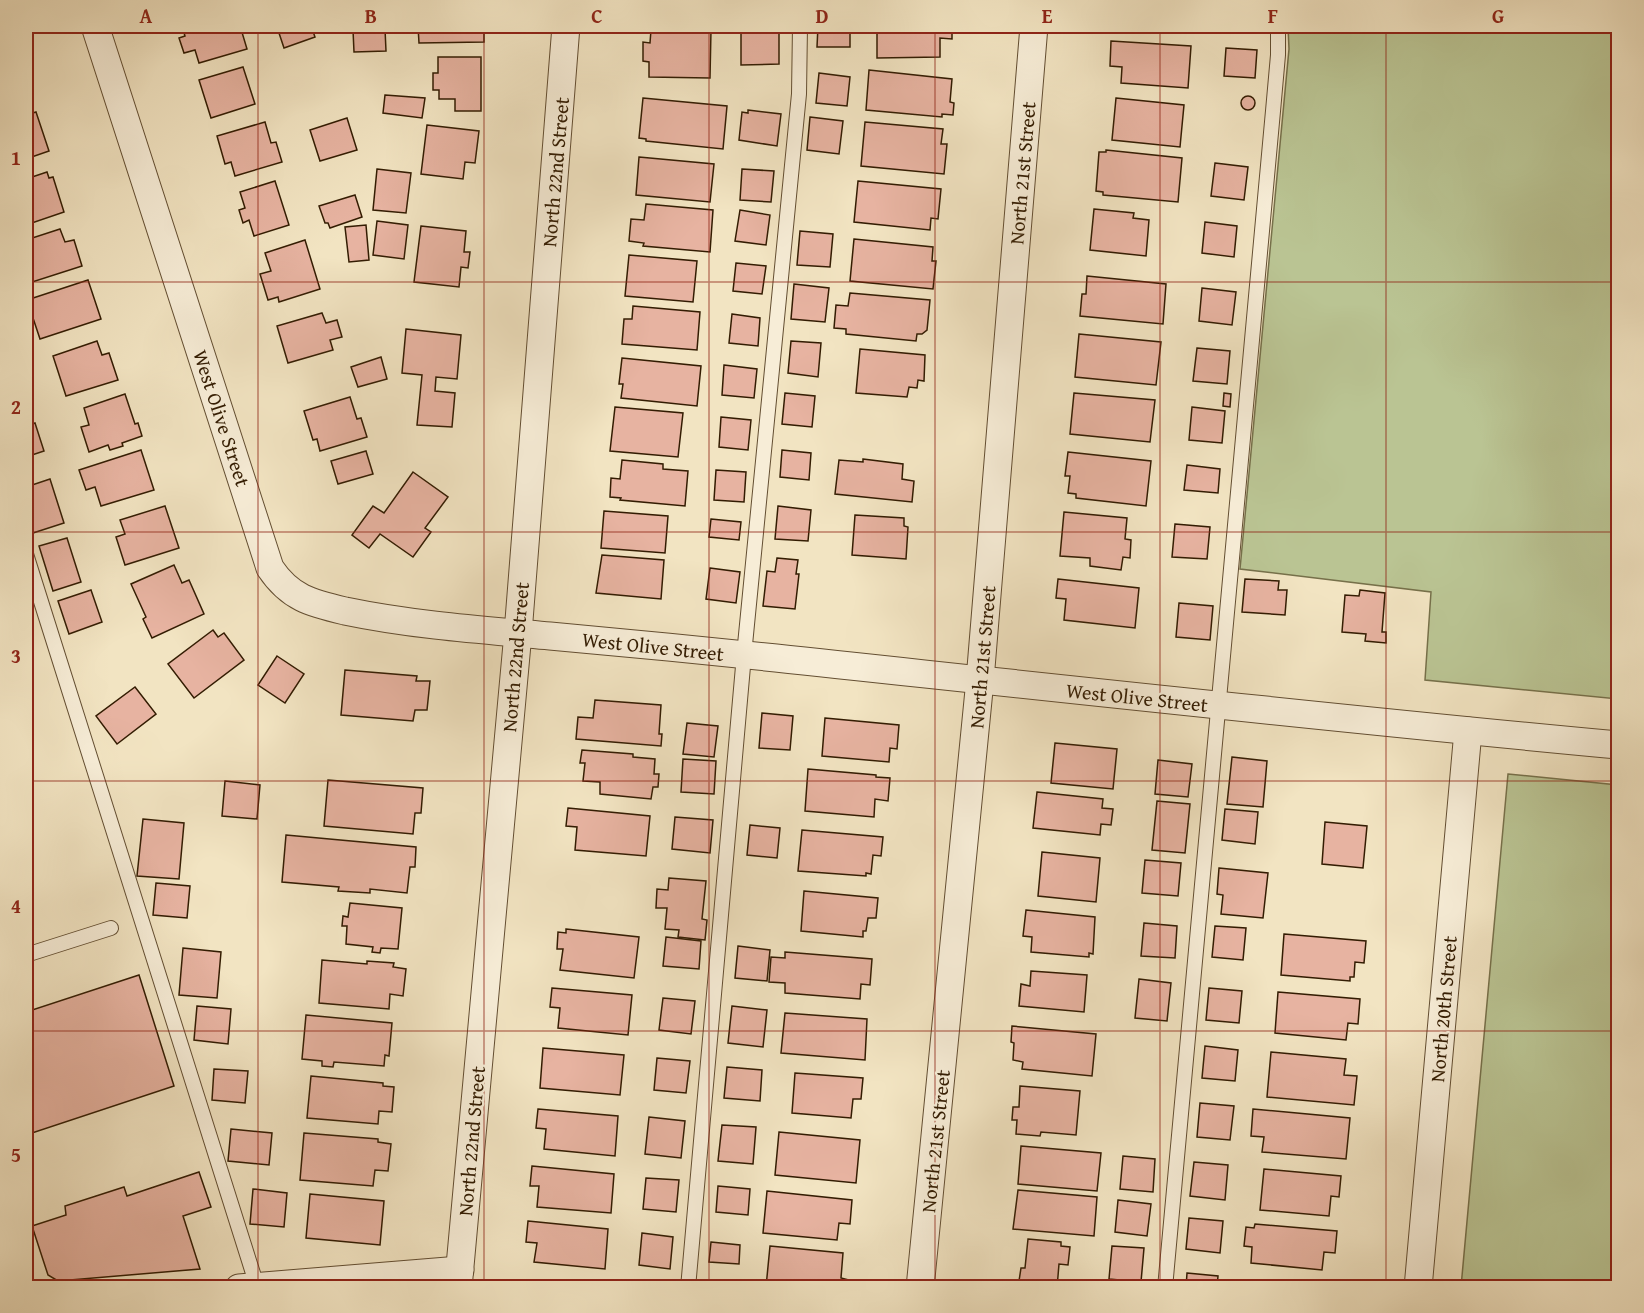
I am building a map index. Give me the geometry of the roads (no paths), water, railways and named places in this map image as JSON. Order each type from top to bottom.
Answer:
[{"type":"street","name":"West Olive Street","points":[[95,26],[270,568],[280,583],[290,592],[305,600],[378,617],[518,633],[1618,745]]},
{"type":"street","name":"North 22nd Street","points":[[459,1279],[518,633],[566,26]]},
{"type":"street","name":"North 21st Street","points":[[920,1287],[981,680],[1034,26]]},
{"type":"street","name":"North 20th Street","points":[[1418,1287],[1468,731]]},
{"type":"street","points":[[248,1287],[459,1279]]},
{"type":"lane","points":[[688,1287],[744,655],[799,94],[800,26]]},
{"type":"lane","points":[[1165,1287],[1274,100],[1278,26]]},
{"type":"lane","points":[[26,554],[248,1287]]},
{"type":"lane","points":[[26,955],[111,928]]}]
